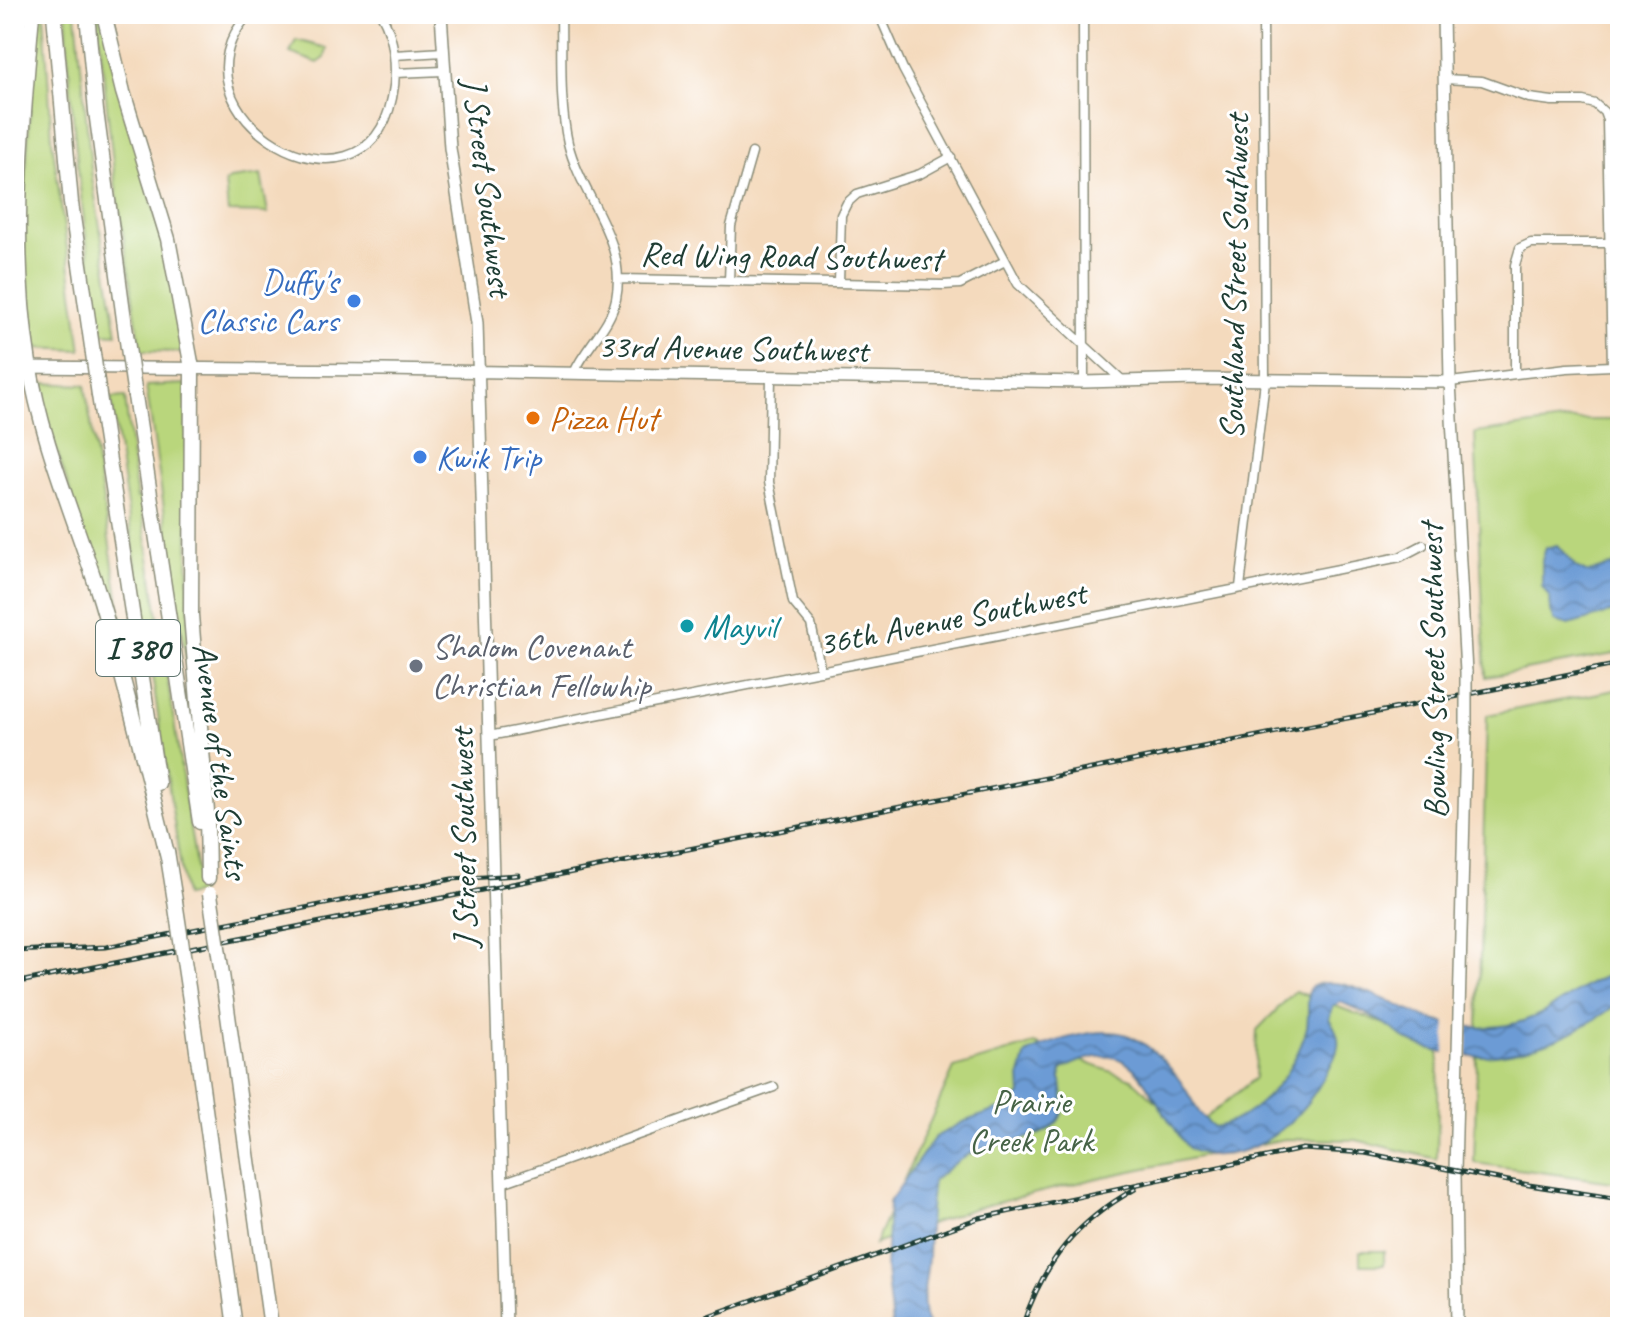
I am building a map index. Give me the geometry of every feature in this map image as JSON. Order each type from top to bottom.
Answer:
[{"type":"highway","points":[[32,14],[18,179],[22,366],[45,428],[108,627],[168,858]]},
{"type":"highway","name":"Avenue of the Saints","points":[[54,14],[71,203],[229,1266],[235,1327]]},
{"type":"highway","name":"Avenue of the Saints","points":[[87,14],[96,111],[126,334],[265,1264],[271,1327]]},
{"type":"highway","points":[[104,14],[123,92],[168,239],[192,368],[191,615],[207,812],[208,878]]},
{"type":"street","points":[[249,14],[233,39],[226,59],[228,82],[235,102],[253,129],[272,144],[307,158],[328,159],[362,149],[380,130],[389,112],[395,73],[394,55],[389,31],[381,14]]},
{"type":"street","name":"J Street Southwest","points":[[441,14],[450,148],[477,323],[506,1327]]},
{"type":"street","points":[[561,14],[564,114],[568,142],[575,166],[616,254],[618,279],[616,301],[608,321],[574,373]]},
{"type":"street","points":[[879,14],[903,69],[1018,284],[1123,381]]},
{"type":"street","points":[[1083,14],[1084,382]]},
{"type":"street","name":"Southland Street Southwest","points":[[1240,587],[1265,381],[1263,14]]},
{"type":"street","name":"Bowling Street Southwest","points":[[1443,14],[1450,382],[1466,672],[1457,1073],[1457,1327]]},
{"type":"street","points":[[394,55],[443,52]]},
{"type":"street","points":[[395,73],[444,71]]},
{"type":"street","points":[[1444,79],[1482,81],[1529,98],[1583,101],[1595,104],[1604,112],[1607,120],[1610,243],[1612,366],[1515,373],[1450,382]]},
{"type":"street","points":[[729,281],[731,226],[752,153]]},
{"type":"street","points":[[839,282],[841,215],[847,203],[857,194],[920,174],[951,157]]},
{"type":"street","points":[[1515,373],[1515,265],[1520,248],[1531,243],[1610,243]]},
{"type":"street","name":"Red Wing Road Southwest","points":[[618,279],[960,284],[1005,261]]},
{"type":"street","name":"33rd Avenue Southwest","points":[[22,366],[1084,382],[1450,382]]},
{"type":"street","points":[[771,377],[769,482],[793,602],[811,624],[821,671]]},
{"type":"street","name":"36th Avenue Southwest","points":[[489,736],[1400,557],[1423,545]]},
{"type":"street","points":[[502,1183],[774,1087]]},
{"type":"green space","points":[[36,14],[44,14],[52,140],[81,350],[33,348],[22,233]]},
{"type":"green space","points":[[66,14],[76,14],[92,177],[117,334],[100,333],[78,174]]},
{"type":"green space","points":[[97,14],[101,14],[165,249],[182,351],[179,352],[141,351],[115,182]]},
{"type":"green space","points":[[296,40],[327,48],[325,58],[318,63],[290,53]]},
{"type":"green space","points":[[261,175],[268,213],[228,212],[225,182]]},
{"type":"green space","points":[[39,383],[85,385],[131,681],[49,427]]},
{"type":"green space","points":[[186,384],[190,685],[146,386]]},
{"type":"green space","points":[[125,397],[137,498],[140,498],[200,893],[185,896],[111,398]]},
{"type":"green space","points":[[1570,420],[1620,420],[1620,653],[1486,677],[1475,433]]},
{"type":"green space","points":[[1620,689],[1620,1183],[1474,1163],[1487,715]]},
{"type":"green space","name":"Prairie Creek Park","points":[[1295,991],[1439,1044],[1437,1159],[1356,1140],[1285,1139],[1098,1178],[972,1209],[875,1244],[954,1068],[1034,1044],[1132,1079],[1189,1132],[1255,1078],[1257,1030]]},
{"type":"green space","points":[[1360,1251],[1384,1251],[1384,1265],[1360,1265]]},
{"type":"water","points":[[1557,545],[1576,567],[1588,573],[1620,563],[1620,610],[1569,625],[1555,621],[1550,598],[1542,586],[1542,560],[1546,548]]},
{"type":"water","points":[[1609,975],[1620,975],[1620,1002],[1597,1018],[1546,1043],[1491,1055],[1464,1056],[1436,1051],[1406,1040],[1384,1023],[1341,1002],[1333,1007],[1329,1019],[1337,1034],[1338,1046],[1317,1089],[1283,1128],[1268,1139],[1237,1153],[1212,1155],[1190,1149],[1143,1080],[1120,1059],[1104,1056],[1085,1059],[1061,1070],[1062,1113],[1049,1129],[1026,1139],[972,1153],[933,1181],[924,1300],[928,1327],[892,1327],[886,1269],[889,1202],[935,1137],[963,1122],[1011,1105],[1021,1095],[1020,1075],[1026,1054],[1089,1033],[1127,1035],[1162,1059],[1197,1109],[1214,1127],[1246,1114],[1284,1076],[1307,1027],[1309,989],[1321,984],[1351,986],[1445,1023],[1488,1028],[1530,1019]]},
{"type":"pier","points":[[1446,1018],[1468,1024],[1467,1062],[1445,1057]]},
{"type":"railway","points":[[14,983],[1620,664]]},
{"type":"railway","points":[[14,951],[106,947],[452,879],[518,875]]},
{"type":"railway","points":[[678,1327],[979,1218],[1303,1149],[1365,1153],[1620,1199]]},
{"type":"railway","points":[[1022,1327],[1040,1283],[1064,1246],[1095,1215],[1135,1189]]},
{"type":"place","name":"Duffy's Classic Cars","points":[[354,301]]},
{"type":"place","name":"Pizza Hut","points":[[533,418]]},
{"type":"place","name":"Kwik Trip","points":[[420,457]]},
{"type":"place","name":"Mayvil","points":[[687,626]]},
{"type":"place","name":"Shalom Covenant Christian Fellowhip","points":[[416,666]]}]
